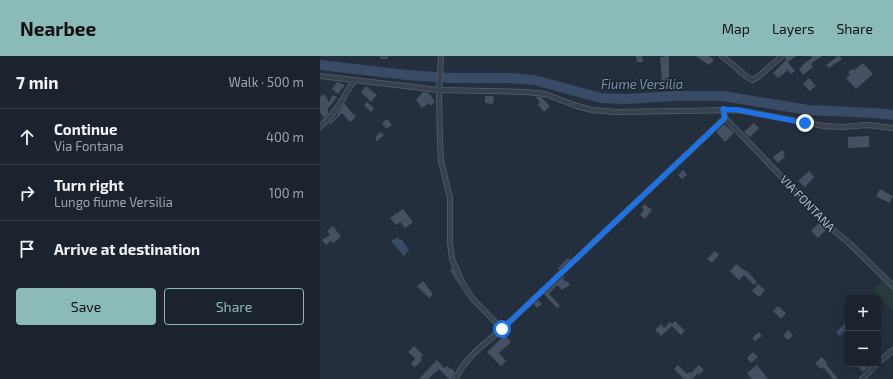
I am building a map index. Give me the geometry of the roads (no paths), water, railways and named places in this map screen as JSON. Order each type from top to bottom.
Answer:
[{"type":"street","points":[[722,56],[752,80],[758,77],[782,56]]},
{"type":"street","points":[[440,59],[439,88],[441,160],[450,198],[450,242],[452,259],[462,282],[472,298],[502,329]]},
{"type":"street","points":[[320,76],[439,88],[545,94],[592,110],[616,112],[708,111],[723,109],[738,110],[824,126],[841,127],[867,125],[893,128]]},
{"type":"street","points":[[320,128],[341,102],[348,88],[356,80]]},
{"type":"street","points":[[456,379],[459,372],[474,354],[725,118],[723,109]]},
{"type":"street","name":"VIA FONTANA","points":[[725,118],[828,225],[849,243],[893,286]]},
{"type":"street","points":[[881,361],[893,350]]},
{"type":"street","points":[[862,379],[875,367]]},
{"type":"water","points":[[398,237],[399,240],[401,239],[409,250],[409,252],[406,252],[404,256],[391,241]]},
{"type":"water","points":[[845,324],[845,330],[840,336],[836,332]]},
{"type":"waterway","name":"Fiume Versilia","points":[[320,65],[407,75],[451,78],[509,78],[534,80],[601,98],[627,99],[674,96],[723,96],[808,110],[893,115]]}]
